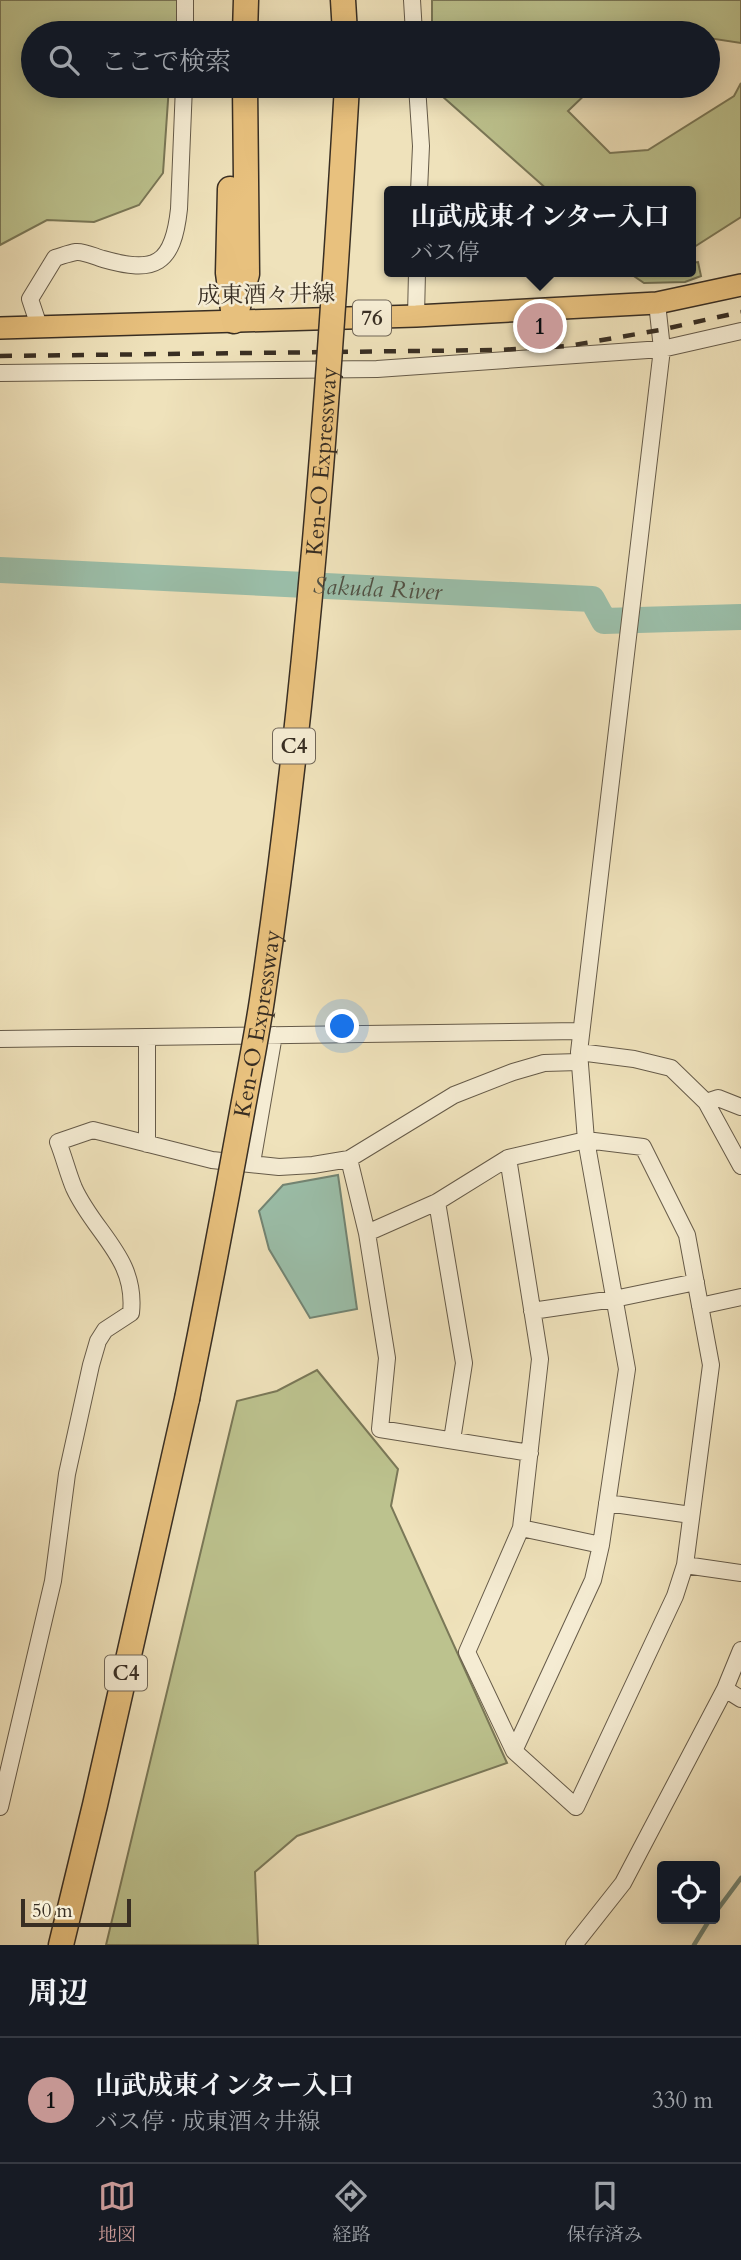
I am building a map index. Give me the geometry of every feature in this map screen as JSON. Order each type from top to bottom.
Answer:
[{"type":"highway","points":[[233,0],[233,21]]},
{"type":"highway","points":[[245,21],[246,0]]},
{"type":"highway","points":[[343,0],[346,21]]},
{"type":"highway","points":[[348,21],[349,0]]},
{"type":"highway","points":[[232,98],[228,273],[234,321]]},
{"type":"highway","points":[[234,321],[247,274],[245,98]]},
{"type":"highway","name":"Ken-O Expressway","points":[[61,1945],[99,1792],[187,1399],[262,1003],[301,683],[333,335],[347,98]]},
{"type":"main road","name":"成東酒々井線","points":[[15,326],[416,316],[657,303],[741,285]]},
{"type":"street","points":[[185,21],[186,0]]},
{"type":"street","points":[[412,0],[413,21]]},
{"type":"street","points":[[15,326],[55,258],[78,252],[137,267],[156,264],[169,250],[177,229],[179,209],[184,98]]},
{"type":"street","points":[[418,98],[421,146],[419,186]]},
{"type":"street","points":[[416,316],[417,277]]},
{"type":"street","points":[[514,1751],[593,1580],[601,1545],[627,1369],[586,1140],[579,1057],[662,349],[657,303]]},
{"type":"street","points":[[0,373],[377,369],[662,349],[741,331]]},
{"type":"street","points":[[0,1039],[580,1031]]},
{"type":"street","points":[[252,1163],[274,1035]]},
{"type":"street","points":[[147,1038],[147,1144]]},
{"type":"street","points":[[0,1807],[53,1581],[67,1474],[97,1342],[105,1330],[131,1313],[133,1298],[125,1265],[74,1188],[58,1142],[93,1130],[212,1160],[294,1167],[349,1159],[454,1095],[513,1072],[579,1057],[634,1059],[671,1068],[706,1102],[741,1166]]},
{"type":"street","points":[[706,1102],[718,1098],[741,1107]]},
{"type":"street","points":[[367,1233],[437,1202],[508,1158],[586,1140],[643,1147],[687,1235],[711,1364],[685,1565],[675,1596],[576,1807],[514,1751],[467,1652],[521,1528],[540,1359],[508,1158]]},
{"type":"street","points":[[349,1159],[367,1233],[387,1358],[380,1429],[530,1453]]},
{"type":"street","points":[[437,1202],[464,1363],[453,1440]]},
{"type":"street","points":[[532,1311],[614,1299],[696,1282]]},
{"type":"street","points":[[700,1306],[741,1297]]},
{"type":"street","points":[[607,1503],[691,1515]]},
{"type":"street","points":[[521,1528],[601,1545]]},
{"type":"street","points":[[685,1565],[741,1573]]},
{"type":"street","points":[[574,1945],[623,1883],[726,1689],[741,1650]]},
{"type":"street","points":[[726,1689],[741,1699]]},
{"type":"shaded area","points":[[0,0],[181,0],[184,21],[21,21],[21,98],[168,98],[163,173],[139,205],[94,222],[47,220],[0,245]]},
{"type":"shaded area","points":[[432,0],[741,0],[741,43],[720,40],[720,21],[432,21]]},
{"type":"shaded area","points":[[741,83],[741,217],[696,246],[696,186],[543,186],[444,98],[582,98],[568,111],[610,153],[648,150],[734,96]]},
{"type":"shaded area","points":[[696,262],[701,276],[685,282],[644,283],[635,277],[696,277]]},
{"type":"shaded area","points":[[338,1175],[357,1309],[310,1318],[269,1249],[259,1211],[283,1185]]},
{"type":"shaded area","points":[[317,1370],[398,1469],[391,1506],[507,1763],[297,1836],[255,1872],[258,1945],[106,1945],[237,1401],[277,1391]]},
{"type":"waterway","name":"Sakuda River","points":[[0,570],[592,599],[604,621],[741,617]]},
{"type":"waterway","points":[[720,1906],[741,1878]]},
{"type":"waterway","points":[[694,1945],[707,1924]]},
{"type":"railway","points":[[0,356],[498,350],[568,346],[741,312]]},
{"type":"place","name":"山武成東インター入口","points":[[540,326]]}]
